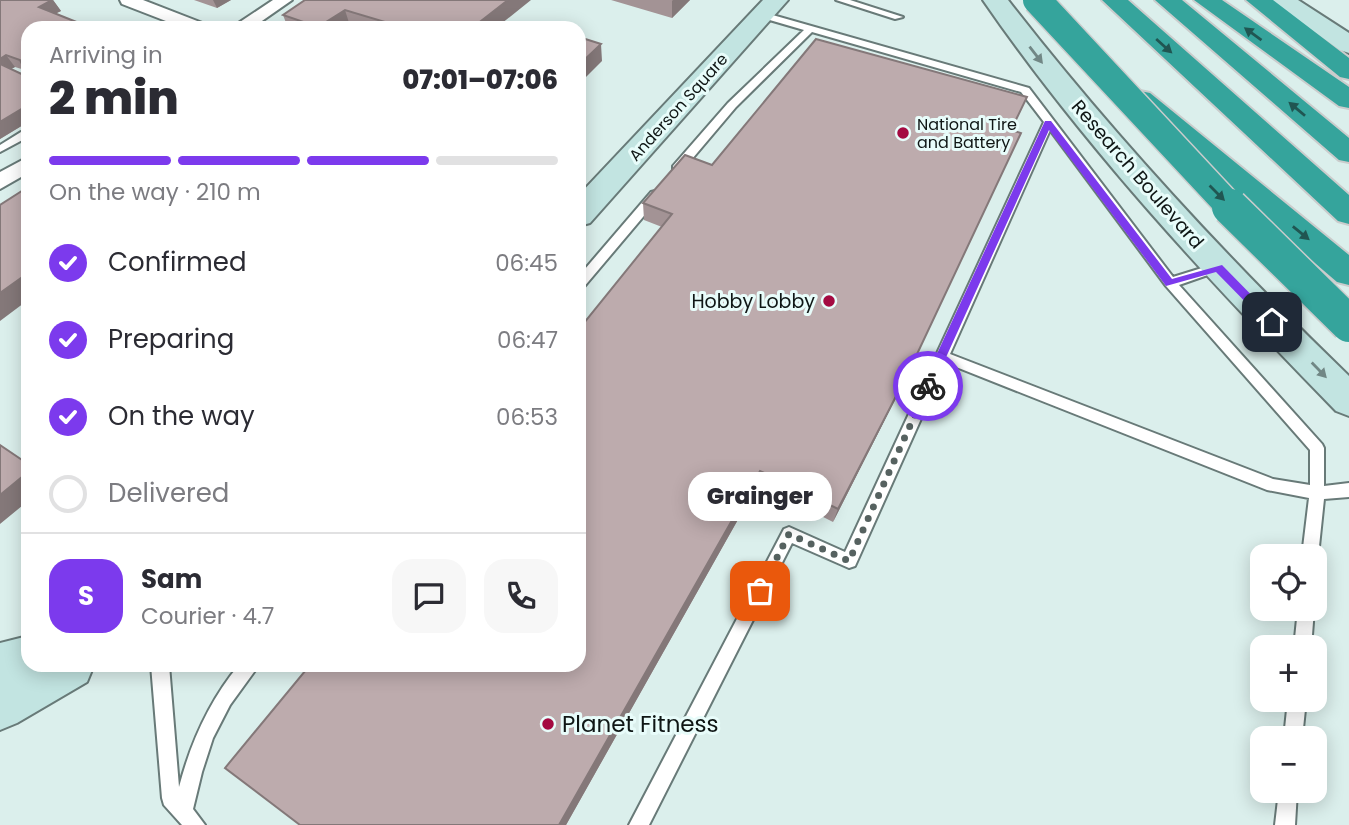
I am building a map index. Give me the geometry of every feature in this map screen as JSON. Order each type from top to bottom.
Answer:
[{"type":"highway","points":[[1024,0],[1349,273]]},
{"type":"highway","points":[[1037,0],[1202,179],[1349,324]]},
{"type":"highway","points":[[1114,0],[1349,213]]},
{"type":"highway","points":[[1167,0],[1349,153]]},
{"type":"highway","points":[[1206,0],[1349,100]]},
{"type":"highway","points":[[1258,0],[1349,71]]},
{"type":"main road","name":"Research Boulevard","points":[[995,0],[1115,150],[1218,267],[1349,400]]},
{"type":"main road","points":[[1282,0],[1349,45]]},
{"type":"main road","name":"Anderson Square","points":[[586,207],[769,7]]},
{"type":"main road","points":[[0,667],[21,661]]},
{"type":"main road","points":[[0,706],[58,672]]},
{"type":"street","points":[[128,0],[181,21]]},
{"type":"street","points":[[251,21],[285,0]]},
{"type":"street","points":[[0,182],[21,168]]},
{"type":"lane","points":[[840,0],[898,17]]},
{"type":"lane","points":[[769,7],[810,29],[1025,90],[1170,283],[1317,448],[1317,494],[1311,544]]},
{"type":"lane","points":[[668,180],[732,105],[810,29]]},
{"type":"lane","points":[[639,825],[789,534],[849,561],[1048,123]]},
{"type":"lane","points":[[1,149],[21,137]]},
{"type":"lane","points":[[586,277],[659,190]]},
{"type":"lane","points":[[1170,283],[1218,267]]},
{"type":"lane","points":[[942,356],[1272,485],[1317,494],[1349,490]]},
{"type":"lane","points":[[161,672],[170,798],[189,819]]},
{"type":"lane","points":[[189,819],[192,768],[205,729],[243,672]]},
{"type":"lane","points":[[1285,825],[1287,803]]},
{"type":"building","points":[[0,0],[52,0],[39,7],[74,21],[21,21],[21,62],[6,55],[0,59]]},
{"type":"building","points":[[305,0],[508,0],[481,21],[382,21],[345,10],[328,21],[300,21],[283,15]]},
{"type":"building","points":[[586,39],[601,44],[586,58]]},
{"type":"building","points":[[816,39],[1027,97],[1011,130],[1021,133],[910,369],[838,509],[760,471],[559,825],[300,825],[225,768],[304,672],[586,672],[586,320],[672,214],[643,203],[685,155],[712,165]]},
{"type":"building","points":[[0,64],[21,74],[21,109],[0,122]]},
{"type":"building","points":[[21,192],[21,278],[0,293],[0,205]]},
{"type":"building","points":[[0,445],[21,459],[21,478],[0,495]]},
{"type":"way so far","points":[[760,591],[789,534],[849,561],[928,386]]},
{"type":"place","name":"National Tire and Battery","points":[[903,133]]},
{"type":"place","name":"Hobby Lobby","points":[[829,301]]},
{"type":"place","name":"Grainger","points":[[760,591]]},
{"type":"place","name":"Planet Fitness","points":[[548,724]]},
{"type":"route","points":[[928,386],[1048,123],[1170,283],[1218,267],[1272,322]]}]
